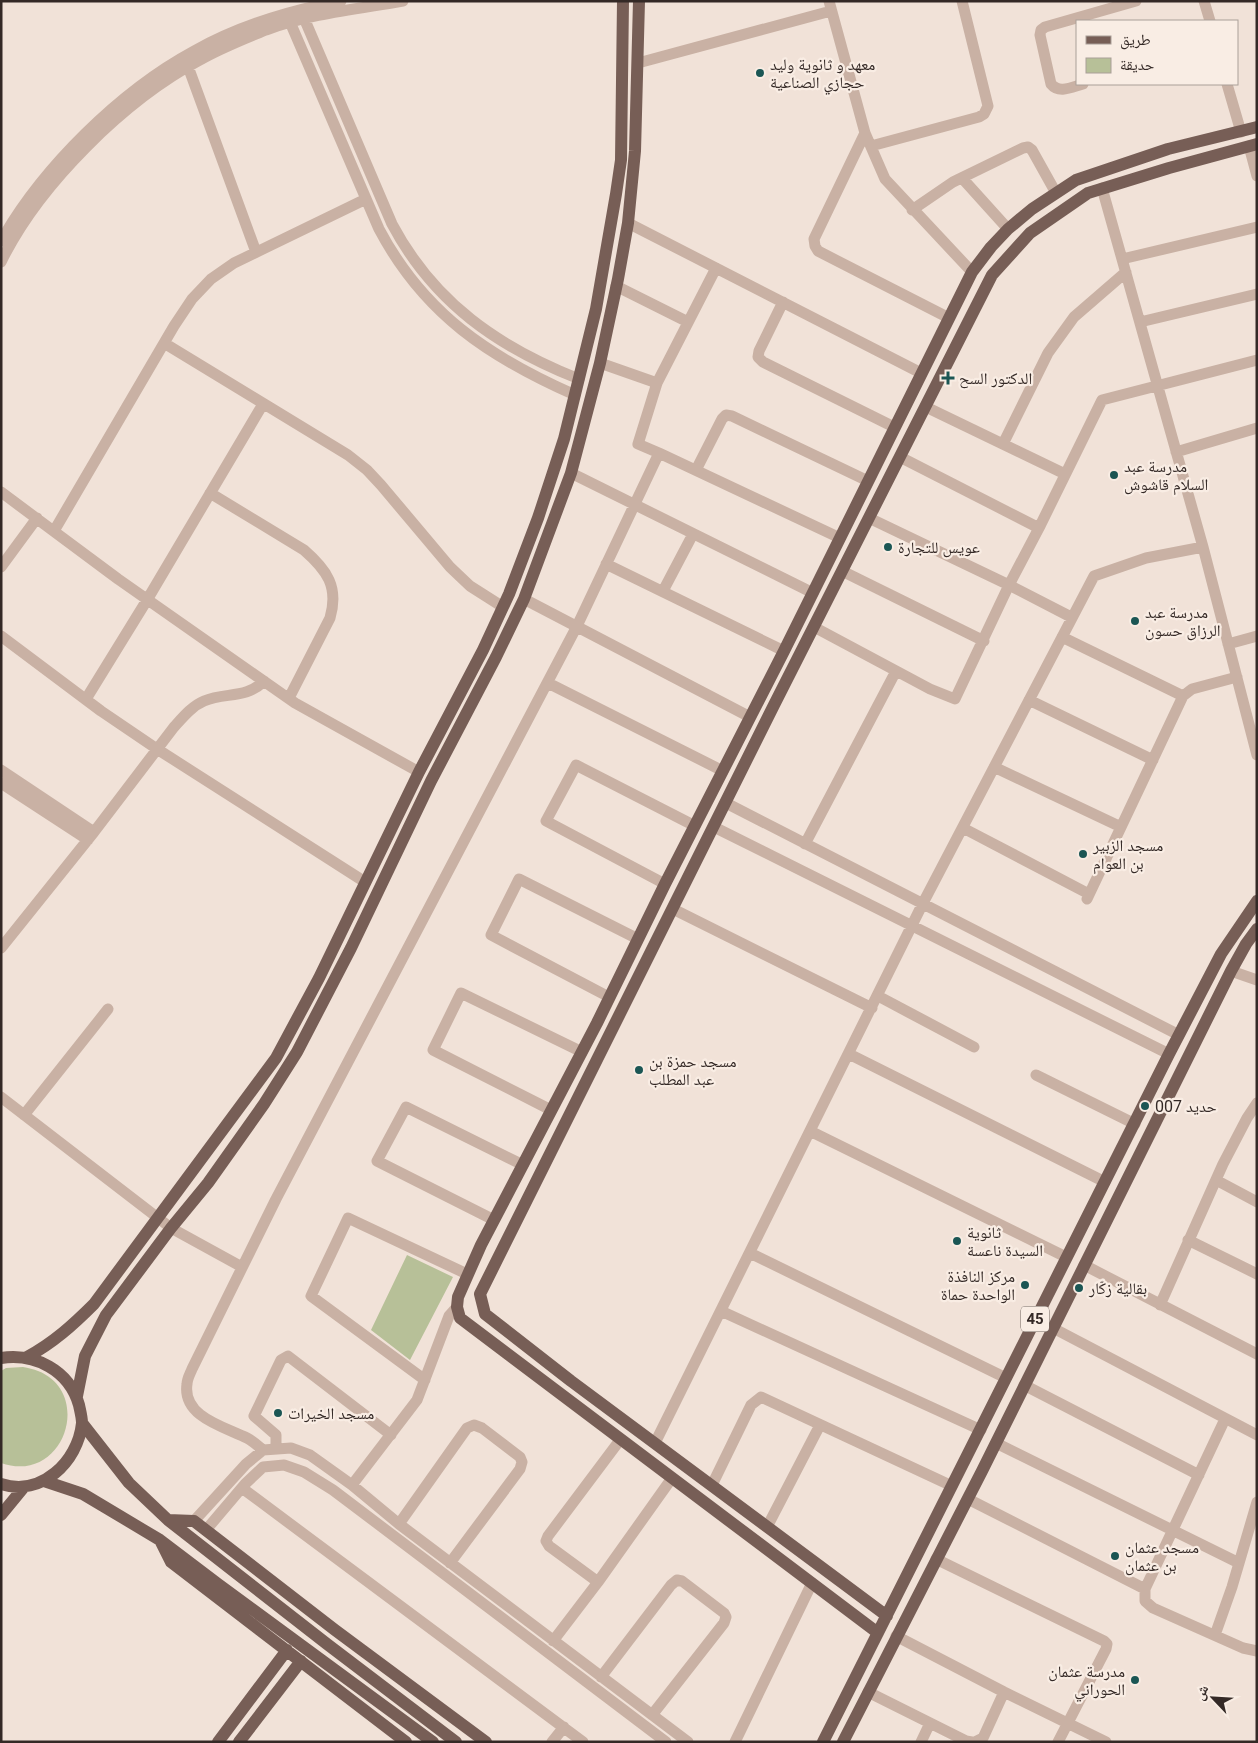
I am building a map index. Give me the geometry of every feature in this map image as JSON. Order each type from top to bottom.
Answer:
[{"type":"main road","points":[[27,1357],[45,1347],[74,1325],[94,1304],[276,1058],[308,1000],[419,772],[483,650],[503,607],[538,518],[564,439],[596,308],[620,160],[622,1]]},
{"type":"main road","points":[[76,1396],[85,1356],[106,1315],[171,1228],[214,1175],[264,1104],[297,1052],[351,948],[431,781],[524,599],[571,473],[600,363],[616,286],[628,223],[635,151],[639,1]]},
{"type":"main road","points":[[878,1633],[460,1318],[457,1307],[458,1297],[494,1220],[582,1052],[972,272],[1008,229],[1032,209],[1076,180],[1168,149],[1257,127]]},
{"type":"main road","points":[[887,1616],[571,1381],[485,1314],[480,1294],[992,275],[1030,233],[1088,193],[1253,145]]},
{"type":"main road","name":"45","points":[[823,1742],[981,1430],[1066,1257],[1221,954],[1257,901]]},
{"type":"main road","name":"45","points":[[843,1742],[996,1444],[1231,970],[1257,929]]},
{"type":"main road","points":[[1182,1030],[1200,1032]]},
{"type":"main road","points":[[1162,1070],[1178,1077]]},
{"type":"main road","points":[[1,1358],[27,1357],[51,1366],[66,1379],[76,1396],[82,1423],[129,1483],[168,1520],[456,1742]]},
{"type":"main road","points":[[994,1403],[1012,1410]]},
{"type":"main road","points":[[1,1484],[24,1487],[44,1481],[59,1470],[74,1452],[82,1423]]},
{"type":"main road","points":[[44,1481],[83,1494],[160,1540],[433,1742]]},
{"type":"main road","points":[[1,1516],[24,1487]]},
{"type":"main road","points":[[168,1520],[194,1521],[335,1630],[486,1742]]},
{"type":"main road","points":[[160,1540],[171,1562],[406,1742]]},
{"type":"main road","points":[[898,1594],[915,1601]]},
{"type":"main road","points":[[218,1742],[287,1650]]},
{"type":"main road","points":[[239,1742],[301,1661]]},
{"type":"main road","points":[[837,1714],[853,1721]]},
{"type":"street","points":[[288,1],[392,224],[405,248],[421,270],[453,306],[485,330],[518,352],[548,367],[579,379]]},
{"type":"street","points":[[1,241],[35,189],[58,162],[99,121],[160,72],[268,30],[295,16],[341,1]]},
{"type":"street","points":[[295,16],[332,13],[402,1]]},
{"type":"street","points":[[871,146],[979,117],[984,114],[988,106],[962,1]]},
{"type":"street","points":[[1080,85],[1061,90],[1051,84],[1040,35],[1041,30],[1045,27],[1136,1]]},
{"type":"street","points":[[1204,1],[1210,20]]},
{"type":"street","points":[[638,63],[830,6],[865,133],[885,179],[972,272]]},
{"type":"street","points":[[295,16],[366,199],[392,253],[411,280],[444,316],[477,342],[511,364],[575,396]]},
{"type":"street","points":[[186,62],[256,252]]},
{"type":"street","points":[[1,262],[22,226],[66,168],[106,129],[186,62]]},
{"type":"street","points":[[1227,85],[1241,132]]},
{"type":"street","points":[[865,133],[814,239],[815,246],[818,251],[949,318]]},
{"type":"street","points":[[1253,145],[1257,176]]},
{"type":"street","points":[[912,210],[962,178],[1028,147],[1032,150],[1056,193]]},
{"type":"street","points":[[962,178],[1008,229]]},
{"type":"street","points":[[1102,188],[1203,547],[1257,755]]},
{"type":"street","points":[[54,531],[164,343],[192,299],[211,279],[234,263],[366,199]]},
{"type":"street","points":[[628,223],[921,373]]},
{"type":"street","points":[[1122,259],[1257,227]]},
{"type":"street","points":[[716,268],[657,383],[638,444],[840,538]]},
{"type":"street","points":[[1003,444],[1053,346],[1074,317],[1126,272]]},
{"type":"street","points":[[616,286],[688,322]]},
{"type":"street","points":[[1140,322],[1257,294]]},
{"type":"street","points":[[783,302],[759,351],[758,357],[763,362],[894,427]]},
{"type":"street","points":[[164,343],[348,455],[367,470],[450,568],[470,586],[503,607]]},
{"type":"street","points":[[814,627],[930,689],[955,699],[1009,585],[1102,400],[1257,360]]},
{"type":"street","points":[[600,363],[657,383]]},
{"type":"street","points":[[86,699],[263,404]]},
{"type":"street","points":[[926,407],[1065,474]]},
{"type":"street","points":[[696,470],[722,419],[726,415],[732,416],[868,481]]},
{"type":"street","points":[[1176,452],[1257,428]]},
{"type":"street","points":[[263,1450],[249,1439],[218,1426],[197,1413],[189,1399],[186,1385],[192,1369],[276,1199],[548,683],[659,453]]},
{"type":"street","points":[[900,457],[1039,528]]},
{"type":"street","points":[[571,473],[813,593]]},
{"type":"street","points":[[1,492],[147,600],[289,698],[343,731],[419,772]]},
{"type":"street","points":[[210,493],[304,550],[326,573],[333,588],[334,605],[330,618],[289,698]]},
{"type":"street","points":[[1,567],[37,518]]},
{"type":"street","points":[[869,518],[1009,585],[1072,618]]},
{"type":"street","points":[[663,591],[693,534]]},
{"type":"street","points":[[655,1443],[922,905],[1094,576],[1146,558],[1203,547]]},
{"type":"street","points":[[606,564],[784,651]]},
{"type":"street","points":[[842,571],[984,641]]},
{"type":"street","points":[[524,599],[750,717]]},
{"type":"street","points":[[1,636],[157,749],[365,882]]},
{"type":"street","points":[[1228,644],[1257,636]]},
{"type":"street","points":[[1062,637],[1183,696]]},
{"type":"street","points":[[805,844],[896,671]]},
{"type":"street","points":[[962,828],[1088,897],[1183,696],[1192,689],[1237,677]]},
{"type":"street","points":[[1,948],[91,836],[181,719],[196,706],[213,698],[249,692],[264,681]]},
{"type":"street","points":[[548,683],[723,771]]},
{"type":"street","points":[[1029,700],[1153,760]]},
{"type":"street","points":[[1245,710],[1257,706]]},
{"type":"street","points":[[665,884],[546,821],[576,765],[695,826]]},
{"type":"street","points":[[994,767],[1121,827]]},
{"type":"street","points":[[1,770],[91,836]]},
{"type":"street","points":[[1,783],[91,836]]},
{"type":"street","points":[[726,803],[922,905],[1182,1030]]},
{"type":"street","points":[[714,827],[1170,1054]]},
{"type":"street","points":[[609,998],[491,935],[519,879],[638,939]]},
{"type":"street","points":[[672,910],[872,1008]]},
{"type":"street","points":[[1231,970],[1257,980]]},
{"type":"street","points":[[551,1110],[433,1050],[461,993],[582,1052]]},
{"type":"street","points":[[878,996],[974,1047]]},
{"type":"street","points":[[24,1115],[108,1009]]},
{"type":"street","points":[[849,1054],[1105,1182]]},
{"type":"street","points":[[1036,1075],[1135,1124]]},
{"type":"street","points":[[1,1097],[171,1228],[242,1267]]},
{"type":"street","points":[[1160,1305],[1216,1180],[1252,1120],[1257,1103]]},
{"type":"street","points":[[494,1220],[377,1161],[406,1107],[523,1165]]},
{"type":"street","points":[[810,1131],[1066,1257]]},
{"type":"street","points":[[1216,1180],[1257,1202]]},
{"type":"street","points":[[425,1380],[311,1296],[348,1218],[468,1274]]},
{"type":"street","points":[[1188,1240],[1257,1274]]},
{"type":"street","points":[[750,1253],[1006,1378]]},
{"type":"street","points":[[1084,1265],[1257,1354]]},
{"type":"street","points":[[352,1485],[417,1400],[449,1316],[457,1307]]},
{"type":"street","points":[[721,1311],[981,1430]]},
{"type":"street","points":[[1053,1328],[1257,1435]]},
{"type":"street","points":[[276,1448],[276,1435],[254,1416],[281,1360],[288,1356],[391,1435]]},
{"type":"street","points":[[1024,1386],[1199,1475]]},
{"type":"street","points":[[712,1486],[751,1405],[761,1397],[952,1486]]},
{"type":"street","points":[[1225,1419],[1145,1589],[1145,1601],[1153,1608],[1243,1648],[1257,1651]]},
{"type":"street","points":[[399,1524],[467,1428],[474,1425],[490,1433],[520,1457],[522,1462],[520,1469],[450,1563]]},
{"type":"street","points":[[767,1527],[820,1425]]},
{"type":"street","points":[[598,1582],[546,1542],[548,1536],[620,1440]]},
{"type":"street","points":[[996,1444],[1239,1563]]},
{"type":"street","points":[[194,1521],[246,1464],[263,1450],[291,1448],[310,1455],[352,1485],[399,1524],[688,1742]]},
{"type":"street","points":[[206,1530],[263,1467],[284,1465],[304,1472],[333,1490],[666,1742]]},
{"type":"street","points":[[553,1640],[598,1582],[672,1478]]},
{"type":"street","points":[[242,1488],[583,1742]]},
{"type":"street","points":[[968,1498],[1145,1589]]},
{"type":"street","points":[[1215,1635],[1257,1502]]},
{"type":"street","points":[[936,1559],[1107,1644],[1058,1742]]},
{"type":"street","points":[[601,1677],[671,1585],[677,1580],[718,1607],[726,1616],[724,1623],[652,1715]]},
{"type":"street","points":[[735,1742],[812,1583]]},
{"type":"street","points":[[896,1636],[1106,1742]]},
{"type":"street","points":[[868,1692],[966,1741],[974,1742],[983,1738],[1004,1692]]},
{"type":"street","points":[[921,1742],[930,1723]]},
{"type":"street","points":[[552,1742],[564,1727]]},
{"type":"green space","points":[[407,1255],[453,1277],[410,1360],[371,1330]]},
{"type":"green space","points":[[23,1367],[38,1371],[55,1382],[65,1398],[68,1416],[64,1434],[55,1449],[41,1461],[23,1466],[1,1463],[1,1371],[6,1368]]},
{"type":"place","name":"معهد و ثانوية وليد حجازي الصناعية","points":[[760,73]]},
{"type":"place","name":"الدكتور السح","points":[[948,378]]},
{"type":"place","name":"مدرسة عبد السلام قاشوش","points":[[1114,475]]},
{"type":"place","name":"عويس للتجارة","points":[[888,547]]},
{"type":"place","name":"مدرسة عبد الرزاق حسون","points":[[1135,621]]},
{"type":"place","name":"مسجد الزبير بن العوام","points":[[1083,854]]},
{"type":"place","name":"مسجد حمزة بن عبد المطلب","points":[[639,1070]]},
{"type":"place","name":"حديد 007","points":[[1145,1106]]},
{"type":"place","name":"ثانوية السيدة ناعسة","points":[[957,1241]]},
{"type":"place","name":"مركز النافذة الواحدة حماة","points":[[1025,1285]]},
{"type":"place","name":"بقالية زكّار","points":[[1079,1288]]},
{"type":"place","name":"مسجد الخيرات","points":[[278,1413]]},
{"type":"place","name":"مسجد عثمان بن عثمان","points":[[1115,1556]]},
{"type":"place","name":"مدرسة عثمان الحوراني","points":[[1135,1680]]}]
